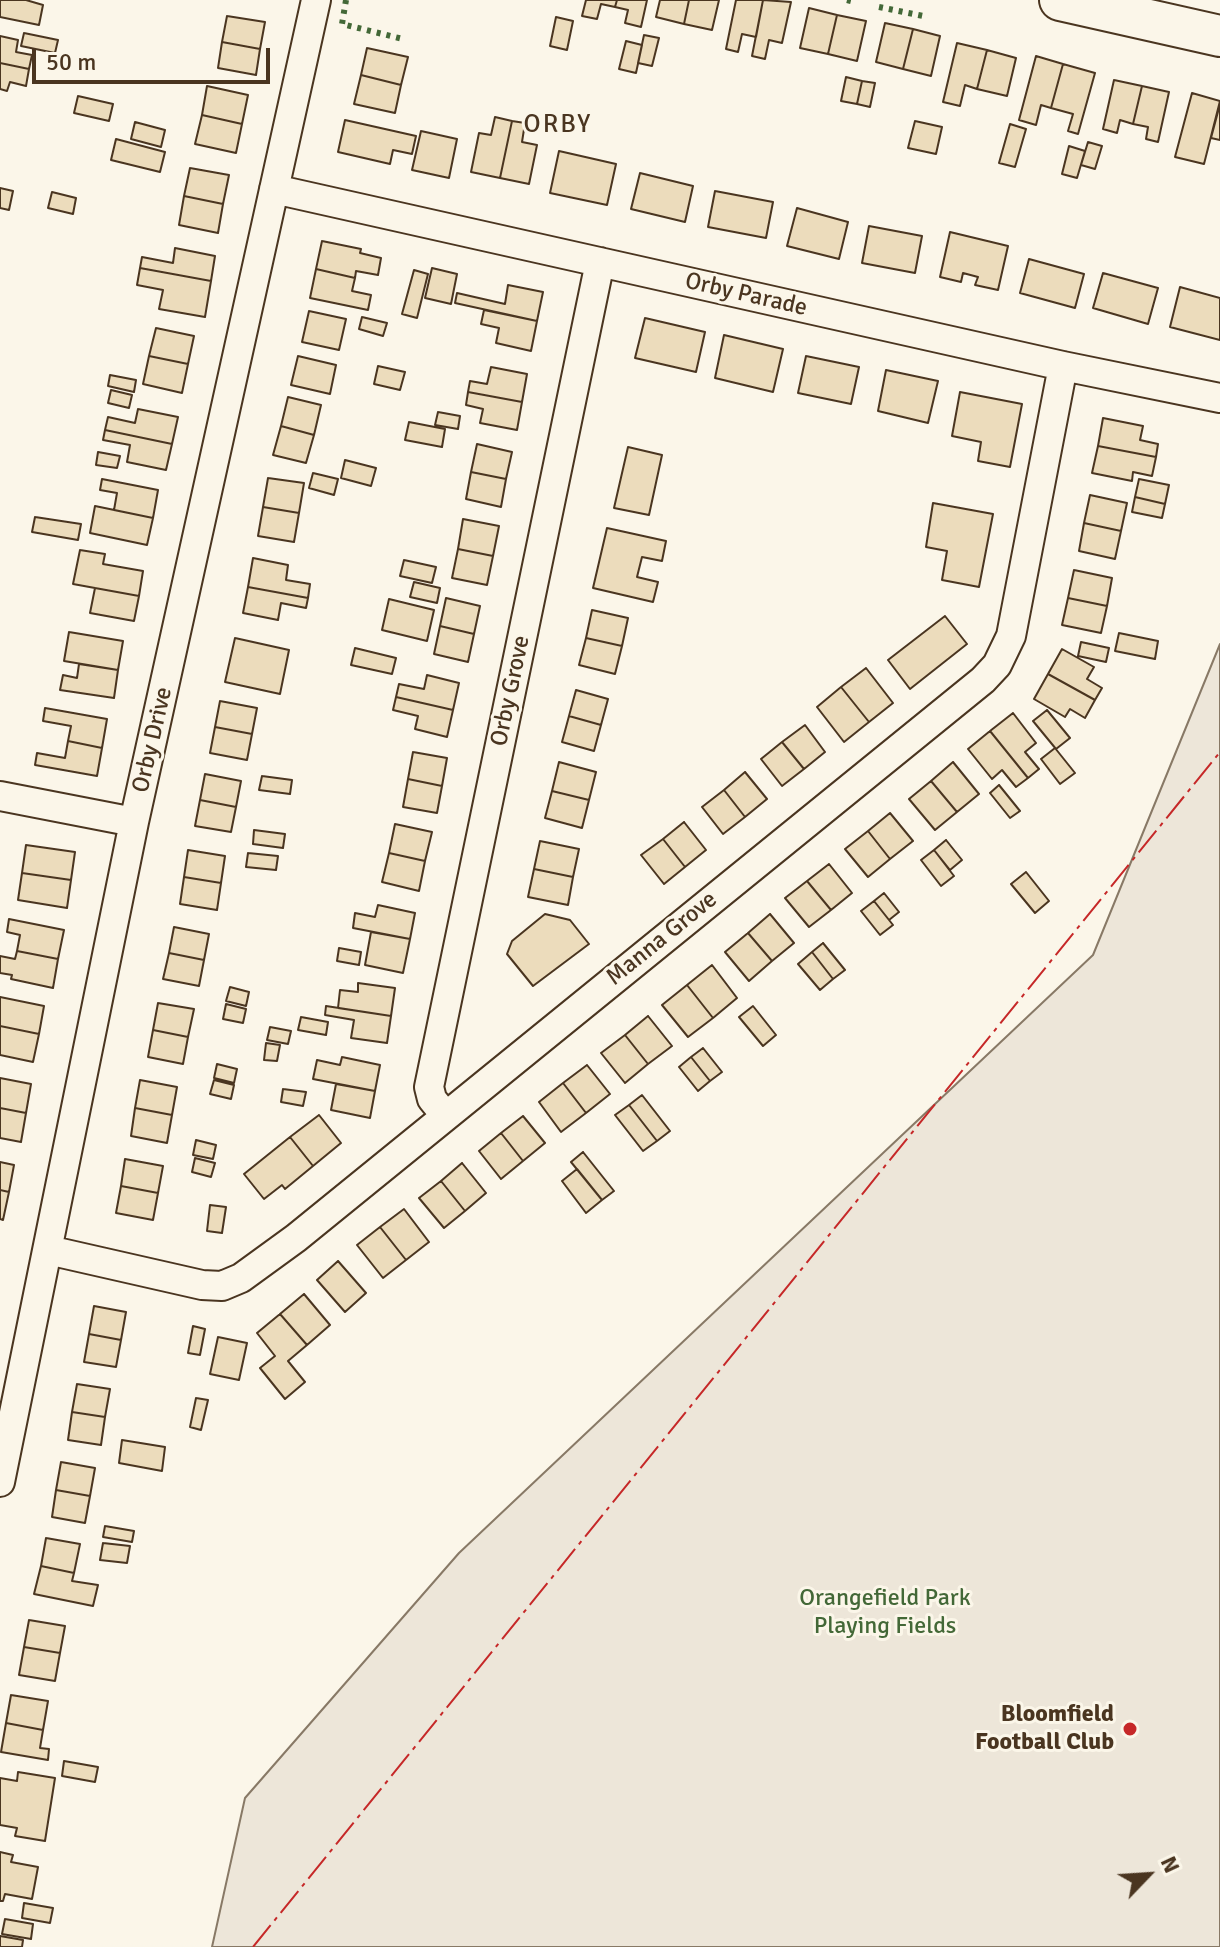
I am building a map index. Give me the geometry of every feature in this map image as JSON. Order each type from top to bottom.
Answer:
[{"type":"street","name":"Orby Drive","points":[[0,1482],[134,822],[316,0]]},
{"type":"street","points":[[1060,0],[1220,36]]},
{"type":"street","name":"Orby Parade","points":[[274,189],[1063,366],[1220,398]]},
{"type":"street","name":"Orby Grove","points":[[445,1115],[432,1099],[429,1087],[600,262]]},
{"type":"street","name":"Manna Grove","points":[[48,1250],[202,1285],[222,1286],[241,1278],[296,1238],[983,680],[997,665],[1011,636],[1063,366]]},
{"type":"street","points":[[0,796],[134,822]]},
{"type":"green space","name":"Orangefield Park Playing Fields","points":[[1220,644],[1220,1947],[212,1947],[245,1798],[459,1553],[1093,955]]},
{"type":"building","points":[[0,0],[26,0],[43,5],[39,25],[0,17]]},
{"type":"building","points":[[586,0],[617,0],[615,7],[601,4],[597,19],[582,16]]},
{"type":"building","points":[[617,0],[647,0],[641,27],[625,23],[628,10],[615,7]]},
{"type":"building","points":[[660,0],[689,0],[684,24],[656,17]]},
{"type":"building","points":[[689,0],[719,0],[712,30],[684,24]]},
{"type":"building","points":[[736,0],[763,0],[756,37],[742,34],[738,52],[726,49]]},
{"type":"building","points":[[763,0],[791,2],[782,43],[769,40],[765,59],[752,56]]},
{"type":"building","points":[[809,8],[837,15],[828,54],[800,48]]},
{"type":"building","points":[[837,15],[866,21],[857,61],[828,54]]},
{"type":"building","points":[[227,16],[265,22],[260,49],[222,42]]},
{"type":"building","points":[[556,17],[573,21],[567,50],[550,46]]},
{"type":"building","points":[[885,23],[913,29],[903,69],[876,62]]},
{"type":"building","points":[[913,29],[940,36],[931,76],[903,69]]},
{"type":"building","points":[[24,33],[58,40],[55,53],[21,46]]},
{"type":"building","points":[[644,35],[659,38],[652,66],[638,63]]},
{"type":"building","points":[[0,36],[18,40],[16,52],[32,55],[29,69],[0,63]]},
{"type":"building","points":[[626,41],[642,45],[636,73],[619,69]]},
{"type":"building","points":[[222,42],[260,49],[256,75],[218,68]]},
{"type":"building","points":[[957,43],[987,50],[977,89],[965,85],[960,106],[943,102]]},
{"type":"building","points":[[367,48],[408,57],[401,85],[361,75]]},
{"type":"building","points":[[987,50],[1016,58],[1007,96],[977,89]]},
{"type":"building","points":[[1036,56],[1063,64],[1051,108],[1041,105],[1036,125],[1019,120]]},
{"type":"building","points":[[0,63],[29,69],[26,86],[10,82],[7,91],[0,89]]},
{"type":"building","points":[[1063,64],[1095,73],[1078,134],[1068,131],[1073,114],[1051,108]]},
{"type":"building","points":[[361,75],[401,85],[395,113],[354,104]]},
{"type":"building","points":[[846,77],[862,81],[857,104],[841,101]]},
{"type":"building","points":[[1114,80],[1142,86],[1133,124],[1120,120],[1117,133],[1103,129]]},
{"type":"building","points":[[862,81],[875,83],[870,107],[857,104]]},
{"type":"building","points":[[207,86],[248,95],[242,124],[202,115]]},
{"type":"building","points":[[1142,86],[1169,92],[1158,142],[1146,139],[1148,127],[1133,124]]},
{"type":"building","points":[[1192,93],[1220,101],[1204,164],[1175,157]]},
{"type":"building","points":[[78,96],[113,104],[109,121],[74,113]]},
{"type":"building","points":[[1220,104],[1220,140],[1211,138]]},
{"type":"building","points":[[202,115],[242,124],[236,153],[195,144]]},
{"type":"building","points":[[495,117],[512,121],[500,178],[471,172],[479,133],[491,135]]},
{"type":"building","points":[[345,120],[416,136],[412,154],[393,150],[390,164],[338,152]]},
{"type":"building","points":[[512,121],[525,123],[522,142],[537,145],[529,184],[500,178]]},
{"type":"building","points":[[915,121],[942,127],[936,154],[908,148]]},
{"type":"building","points":[[135,122],[165,130],[161,147],[131,139]]},
{"type":"building","points":[[1010,124],[1026,129],[1015,167],[999,163]]},
{"type":"building","points":[[421,131],[457,139],[449,178],[412,170]]},
{"type":"building","points":[[116,139],[165,152],[160,172],[111,160]]},
{"type":"building","points":[[1088,142],[1102,146],[1095,169],[1081,165]]},
{"type":"building","points":[[1069,146],[1085,151],[1077,178],[1062,174]]},
{"type":"building","points":[[559,151],[616,164],[607,205],[550,193]]},
{"type":"building","points":[[190,168],[229,175],[223,204],[184,196]]},
{"type":"building","points":[[640,173],[693,186],[685,222],[631,209]]},
{"type":"building","points":[[0,188],[13,191],[9,210],[0,208]]},
{"type":"building","points":[[715,191],[773,202],[766,238],[708,227]]},
{"type":"building","points":[[52,192],[76,198],[73,214],[48,208]]},
{"type":"building","points":[[184,196],[223,204],[218,233],[179,225]]},
{"type":"building","points":[[797,208],[848,222],[839,259],[787,246]]},
{"type":"building","points":[[869,226],[922,236],[915,273],[862,263]]},
{"type":"building","points":[[950,232],[1008,246],[998,290],[975,285],[978,277],[963,273],[961,282],[940,277]]},
{"type":"building","points":[[322,241],[361,249],[360,253],[381,258],[378,275],[356,271],[355,278],[316,269]]},
{"type":"building","points":[[175,248],[215,256],[211,281],[140,268],[142,257],[173,263]]},
{"type":"building","points":[[1029,259],[1084,274],[1075,308],[1020,293]]},
{"type":"building","points":[[140,268],[211,281],[205,317],[159,309],[163,290],[137,285]]},
{"type":"building","points":[[432,268],[457,274],[451,304],[425,298]]},
{"type":"building","points":[[316,269],[355,278],[352,291],[371,295],[368,310],[310,298]]},
{"type":"building","points":[[414,270],[428,274],[417,318],[402,314]]},
{"type":"building","points":[[1103,273],[1158,288],[1148,324],[1093,308]]},
{"type":"building","points":[[508,285],[543,292],[537,321],[455,303],[457,293],[505,304]]},
{"type":"building","points":[[1180,287],[1220,298],[1220,340],[1170,327]]},
{"type":"building","points":[[484,310],[537,321],[531,351],[496,343],[499,328],[481,324]]},
{"type":"building","points":[[309,311],[346,319],[339,350],[302,342]]},
{"type":"building","points":[[362,317],[387,323],[383,336],[359,329]]},
{"type":"building","points":[[645,318],[705,332],[696,372],[635,358]]},
{"type":"building","points":[[156,328],[194,336],[188,364],[149,356]]},
{"type":"building","points":[[724,335],[783,349],[773,392],[715,378]]},
{"type":"building","points":[[149,356],[188,364],[182,393],[143,384]]},
{"type":"building","points":[[298,356],[336,365],[330,394],[291,385]]},
{"type":"building","points":[[806,356],[859,367],[851,404],[798,393]]},
{"type":"building","points":[[378,366],[405,372],[400,390],[374,384]]},
{"type":"building","points":[[491,367],[527,374],[522,402],[468,392],[470,381],[487,384]]},
{"type":"building","points":[[886,370],[938,381],[928,423],[878,411]]},
{"type":"building","points":[[110,375],[136,380],[134,392],[108,386]]},
{"type":"building","points":[[111,390],[132,395],[129,408],[108,403]]},
{"type":"building","points":[[468,392],[522,402],[517,430],[480,423],[483,409],[466,405]]},
{"type":"building","points":[[960,392],[1022,404],[1010,467],[978,461],[981,442],[952,436]]},
{"type":"building","points":[[288,397],[321,405],[314,435],[281,426]]},
{"type":"building","points":[[138,409],[178,417],[172,444],[105,430],[108,417],[135,423]]},
{"type":"building","points":[[438,412],[460,416],[458,429],[435,425]]},
{"type":"building","points":[[1103,418],[1143,426],[1140,440],[1158,444],[1156,457],[1098,446]]},
{"type":"building","points":[[409,422],[445,429],[442,447],[405,440]]},
{"type":"building","points":[[281,426],[314,435],[306,463],[273,455]]},
{"type":"building","points":[[105,430],[172,444],[166,470],[127,462],[130,445],[103,440]]},
{"type":"building","points":[[477,444],[512,452],[506,479],[471,472]]},
{"type":"building","points":[[1098,446],[1156,457],[1152,476],[1133,472],[1132,481],[1092,473]]},
{"type":"building","points":[[628,447],[662,455],[649,515],[614,508]]},
{"type":"building","points":[[98,452],[120,456],[117,468],[96,465]]},
{"type":"building","points":[[345,460],[376,468],[371,486],[341,478]]},
{"type":"building","points":[[471,472],[506,479],[501,507],[466,499]]},
{"type":"building","points":[[313,473],[338,479],[334,495],[309,488]]},
{"type":"building","points":[[268,478],[304,483],[299,513],[263,507]]},
{"type":"building","points":[[102,479],[158,490],[153,518],[114,510],[117,493],[100,490]]},
{"type":"building","points":[[1139,479],[1169,485],[1165,504],[1135,497]]},
{"type":"building","points":[[1090,495],[1127,503],[1121,531],[1084,523]]},
{"type":"building","points":[[1135,497],[1165,504],[1162,518],[1132,512]]},
{"type":"building","points":[[933,503],[993,514],[979,587],[942,580],[947,551],[926,547]]},
{"type":"building","points":[[95,506],[153,518],[147,545],[90,533]]},
{"type":"building","points":[[263,507],[299,513],[294,542],[258,536]]},
{"type":"building","points":[[35,517],[81,524],[78,540],[32,532]]},
{"type":"building","points":[[463,519],[499,526],[493,556],[458,549]]},
{"type":"building","points":[[1084,523],[1121,531],[1115,559],[1079,551]]},
{"type":"building","points":[[607,528],[666,541],[662,561],[642,557],[637,577],[658,582],[653,602],[593,588]]},
{"type":"building","points":[[458,549],[493,556],[487,585],[452,578]]},
{"type":"building","points":[[80,550],[105,554],[103,564],[143,571],[139,596],[73,584]]},
{"type":"building","points":[[253,558],[288,565],[286,580],[310,584],[308,598],[248,587]]},
{"type":"building","points":[[404,560],[436,567],[432,583],[400,576]]},
{"type":"building","points":[[1074,570],[1112,578],[1107,606],[1068,598]]},
{"type":"building","points":[[414,582],[440,588],[437,603],[410,597]]},
{"type":"building","points":[[248,587],[308,598],[306,608],[281,603],[278,620],[243,613]]},
{"type":"building","points":[[95,588],[139,596],[134,621],[90,613]]},
{"type":"building","points":[[446,598],[480,606],[474,634],[440,626]]},
{"type":"building","points":[[1068,598],[1107,606],[1101,633],[1062,625]]},
{"type":"building","points":[[389,599],[434,610],[427,641],[382,630]]},
{"type":"building","points":[[592,610],[628,618],[622,646],[586,638]]},
{"type":"building","points":[[945,616],[967,644],[910,689],[888,660]]},
{"type":"building","points":[[440,626],[474,634],[468,662],[434,654]]},
{"type":"building","points":[[69,632],[123,641],[118,670],[64,661]]},
{"type":"building","points":[[1119,633],[1158,641],[1155,659],[1115,651]]},
{"type":"building","points":[[235,638],[289,650],[280,694],[225,682]]},
{"type":"building","points":[[586,638],[622,646],[615,674],[579,665]]},
{"type":"building","points":[[1081,642],[1109,648],[1106,662],[1078,656]]},
{"type":"building","points":[[355,648],[396,658],[392,674],[351,665]]},
{"type":"building","points":[[1062,649],[1094,667],[1087,679],[1102,688],[1095,700],[1048,674]]},
{"type":"building","points":[[79,664],[118,670],[114,698],[60,690],[63,675],[77,678]]},
{"type":"building","points":[[866,668],[893,703],[869,722],[841,687]]},
{"type":"building","points":[[1048,674],[1095,700],[1085,718],[1070,709],[1065,717],[1034,699]]},
{"type":"building","points":[[427,675],[459,683],[453,710],[396,697],[399,684],[424,689]]},
{"type":"building","points":[[841,687],[869,722],[844,742],[817,707]]},
{"type":"building","points":[[576,690],[608,699],[601,725],[569,716]]},
{"type":"building","points":[[396,697],[453,710],[447,737],[415,729],[418,716],[393,710]]},
{"type":"building","points":[[220,701],[257,708],[252,734],[215,727]]},
{"type":"building","points":[[45,708],[107,719],[102,748],[68,741],[71,726],[43,721]]},
{"type":"building","points":[[1047,710],[1070,738],[1056,749],[1033,721]]},
{"type":"building","points":[[1013,713],[1036,743],[1025,752],[1039,769],[1028,778],[990,731]]},
{"type":"building","points":[[569,716],[601,725],[594,751],[562,742]]},
{"type":"building","points":[[805,725],[825,752],[804,769],[782,742]]},
{"type":"building","points":[[215,727],[252,734],[247,760],[210,753]]},
{"type":"building","points":[[990,731],[1028,778],[1016,787],[1002,770],[992,779],[968,749]]},
{"type":"building","points":[[68,741],[102,748],[97,776],[35,765],[37,753],[65,758]]},
{"type":"building","points":[[782,742],[804,769],[782,786],[761,759]]},
{"type":"building","points":[[1055,748],[1075,773],[1060,784],[1041,759]]},
{"type":"building","points":[[413,752],[447,758],[442,786],[408,779]]},
{"type":"building","points":[[559,762],[596,772],[589,800],[552,791]]},
{"type":"building","points":[[953,762],[979,794],[957,812],[931,781]]},
{"type":"building","points":[[745,772],[767,799],[745,817],[724,790]]},
{"type":"building","points":[[205,774],[241,781],[236,807],[200,800]]},
{"type":"building","points":[[262,776],[292,780],[290,794],[259,790]]},
{"type":"building","points":[[408,779],[442,786],[437,813],[403,807]]},
{"type":"building","points":[[931,781],[957,812],[935,830],[909,799]]},
{"type":"building","points":[[999,785],[1020,811],[1010,818],[990,793]]},
{"type":"building","points":[[724,790],[745,817],[723,834],[702,807]]},
{"type":"building","points":[[552,791],[589,800],[582,828],[545,818]]},
{"type":"building","points":[[200,800],[236,807],[231,832],[195,826]]},
{"type":"building","points":[[890,813],[913,841],[890,859],[868,831]]},
{"type":"building","points":[[684,822],[706,850],[685,867],[663,839]]},
{"type":"building","points":[[395,824],[432,832],[425,861],[389,853]]},
{"type":"building","points":[[254,830],[285,834],[283,848],[253,844]]},
{"type":"building","points":[[868,831],[890,859],[868,877],[845,849]]},
{"type":"building","points":[[663,839],[685,867],[664,884],[641,855]]},
{"type":"building","points":[[946,840],[962,860],[950,870],[934,850]]},
{"type":"building","points":[[540,841],[579,849],[573,877],[534,869]]},
{"type":"building","points":[[26,845],[75,852],[71,880],[22,873]]},
{"type":"building","points":[[188,850],[225,856],[221,883],[184,877]]},
{"type":"building","points":[[934,850],[954,876],[941,886],[921,860]]},
{"type":"building","points":[[248,853],[278,856],[276,870],[246,867]]},
{"type":"building","points":[[389,853],[425,861],[419,891],[382,882]]},
{"type":"building","points":[[829,864],[852,893],[831,910],[807,881]]},
{"type":"building","points":[[534,869],[573,877],[568,905],[528,897]]},
{"type":"building","points":[[1026,872],[1049,901],[1035,913],[1011,884]]},
{"type":"building","points":[[22,873],[71,880],[67,908],[18,900]]},
{"type":"building","points":[[184,877],[221,883],[217,910],[180,904]]},
{"type":"building","points":[[807,881],[831,910],[809,927],[785,898]]},
{"type":"building","points":[[884,893],[899,912],[889,920],[874,901]]},
{"type":"building","points":[[874,901],[893,925],[880,935],[861,911]]},
{"type":"building","points":[[378,905],[415,913],[410,939],[353,928],[355,913],[375,917]]},
{"type":"building","points":[[545,914],[570,920],[589,944],[533,986],[507,954],[512,941]]},
{"type":"building","points":[[770,914],[794,943],[772,961],[748,933]]},
{"type":"building","points":[[9,919],[64,930],[58,959],[17,951],[20,935],[7,932]]},
{"type":"building","points":[[174,927],[209,934],[204,960],[169,953]]},
{"type":"building","points":[[371,932],[410,939],[403,973],[365,965]]},
{"type":"building","points":[[748,933],[772,961],[749,981],[725,952]]},
{"type":"building","points":[[823,943],[845,970],[833,979],[812,952]]},
{"type":"building","points":[[339,948],[361,952],[359,965],[337,961]]},
{"type":"building","points":[[17,951],[58,959],[53,988],[11,979],[12,975],[0,973],[0,956],[15,959]]},
{"type":"building","points":[[812,952],[833,979],[820,990],[798,964]]},
{"type":"building","points":[[169,953],[204,960],[199,986],[163,979]]},
{"type":"building","points":[[712,965],[737,998],[713,1018],[687,985]]},
{"type":"building","points":[[358,983],[395,988],[391,1016],[338,1008],[340,990],[358,992]]},
{"type":"building","points":[[687,985],[713,1018],[688,1037],[662,1005]]},
{"type":"building","points":[[230,987],[249,992],[246,1006],[226,1001]]},
{"type":"building","points":[[0,997],[44,1006],[39,1034],[0,1026]]},
{"type":"building","points":[[158,1003],[194,1009],[188,1037],[153,1030]]},
{"type":"building","points":[[226,1004],[246,1009],[243,1023],[223,1019]]},
{"type":"building","points":[[326,1006],[391,1016],[387,1043],[351,1038],[354,1020],[325,1015]]},
{"type":"building","points":[[753,1006],[776,1035],[763,1046],[739,1017]]},
{"type":"building","points":[[648,1016],[672,1046],[648,1064],[625,1035]]},
{"type":"building","points":[[301,1017],[328,1022],[326,1035],[298,1030]]},
{"type":"building","points":[[0,1026],[39,1034],[33,1062],[0,1055]]},
{"type":"building","points":[[270,1027],[291,1031],[288,1044],[267,1040]]},
{"type":"building","points":[[153,1030],[188,1037],[183,1064],[148,1057]]},
{"type":"building","points":[[625,1035],[648,1064],[625,1083],[601,1053]]},
{"type":"building","points":[[266,1043],[280,1045],[277,1061],[264,1060]]},
{"type":"building","points":[[703,1048],[722,1072],[710,1081],[691,1057]]},
{"type":"building","points":[[342,1057],[380,1065],[375,1091],[313,1079],[317,1060],[340,1065]]},
{"type":"building","points":[[691,1057],[710,1081],[698,1091],[679,1067]]},
{"type":"building","points":[[217,1064],[237,1069],[234,1083],[214,1078]]},
{"type":"building","points":[[587,1065],[610,1094],[586,1113],[563,1083]]},
{"type":"building","points":[[0,1078],[31,1084],[26,1113],[0,1108]]},
{"type":"building","points":[[140,1080],[177,1087],[172,1115],[135,1108]]},
{"type":"building","points":[[214,1080],[234,1085],[231,1099],[210,1094]]},
{"type":"building","points":[[563,1083],[586,1113],[561,1132],[539,1102]]},
{"type":"building","points":[[336,1084],[375,1091],[370,1118],[331,1110]]},
{"type":"building","points":[[283,1089],[306,1092],[303,1106],[281,1102]]},
{"type":"building","points":[[642,1095],[670,1131],[657,1141],[629,1105]]},
{"type":"building","points":[[629,1105],[657,1141],[643,1151],[615,1115]]},
{"type":"building","points":[[0,1108],[26,1113],[21,1142],[0,1138]]},
{"type":"building","points":[[135,1108],[172,1115],[167,1143],[131,1136]]},
{"type":"building","points":[[319,1115],[341,1143],[313,1166],[290,1137]]},
{"type":"building","points":[[523,1116],[545,1143],[523,1161],[501,1133]]},
{"type":"building","points":[[501,1133],[523,1161],[501,1179],[479,1151]]},
{"type":"building","points":[[290,1137],[313,1166],[285,1189],[282,1185],[264,1199],[244,1174]]},
{"type":"building","points":[[196,1140],[216,1145],[213,1159],[193,1155]]},
{"type":"building","points":[[583,1152],[614,1191],[602,1200],[571,1162]]},
{"type":"building","points":[[195,1158],[215,1163],[211,1177],[192,1172]]},
{"type":"building","points":[[125,1159],[163,1166],[158,1193],[121,1186]]},
{"type":"building","points":[[0,1162],[14,1165],[9,1192],[0,1190]]},
{"type":"building","points":[[462,1163],[486,1193],[465,1211],[441,1181]]},
{"type":"building","points":[[577,1169],[602,1200],[586,1213],[562,1181]]},
{"type":"building","points":[[441,1181],[465,1211],[444,1228],[419,1198]]},
{"type":"building","points":[[121,1186],[158,1193],[153,1220],[116,1213]]},
{"type":"building","points":[[0,1190],[9,1192],[3,1220],[0,1219]]},
{"type":"building","points":[[210,1205],[226,1207],[222,1233],[207,1231]]},
{"type":"building","points":[[404,1209],[429,1242],[406,1260],[380,1227]]},
{"type":"building","points":[[380,1227],[406,1260],[383,1278],[357,1245]]},
{"type":"building","points":[[338,1261],[366,1293],[345,1312],[317,1280]]},
{"type":"building","points":[[304,1294],[330,1325],[307,1345],[280,1314]]},
{"type":"building","points":[[94,1306],[126,1312],[121,1340],[89,1334]]},
{"type":"building","points":[[280,1314],[307,1345],[288,1361],[305,1382],[285,1399],[260,1368],[275,1356],[257,1333]]},
{"type":"building","points":[[193,1326],[205,1329],[200,1355],[188,1353]]},
{"type":"building","points":[[89,1334],[121,1340],[116,1367],[84,1362]]},
{"type":"building","points":[[218,1337],[247,1343],[239,1380],[210,1374]]},
{"type":"building","points":[[77,1384],[110,1389],[105,1417],[72,1412]]},
{"type":"building","points":[[196,1398],[208,1400],[201,1430],[190,1427]]},
{"type":"building","points":[[72,1412],[105,1417],[101,1445],[68,1440]]},
{"type":"building","points":[[122,1440],[165,1447],[162,1471],[119,1463]]},
{"type":"building","points":[[61,1462],[95,1468],[90,1496],[56,1490]]},
{"type":"building","points":[[56,1490],[90,1496],[85,1523],[52,1517]]},
{"type":"building","points":[[105,1526],[134,1531],[132,1542],[103,1537]]},
{"type":"building","points":[[46,1538],[80,1544],[74,1573],[41,1566]]},
{"type":"building","points":[[103,1543],[130,1546],[127,1563],[100,1560]]},
{"type":"building","points":[[41,1566],[74,1573],[72,1581],[98,1585],[93,1606],[34,1594]]},
{"type":"building","points":[[29,1620],[65,1626],[60,1653],[24,1647]]},
{"type":"building","points":[[24,1647],[60,1653],[55,1681],[19,1675]]},
{"type":"building","points":[[11,1695],[48,1701],[43,1730],[6,1723]]},
{"type":"building","points":[[6,1723],[43,1730],[40,1748],[49,1749],[48,1760],[1,1752]]},
{"type":"building","points":[[64,1761],[98,1767],[95,1782],[62,1776]]},
{"type":"building","points":[[18,1772],[55,1778],[45,1841],[15,1836],[17,1828],[0,1825],[0,1778],[17,1781]]},
{"type":"building","points":[[0,1852],[13,1855],[11,1862],[38,1867],[32,1899],[5,1894],[3,1901],[0,1901]]},
{"type":"building","points":[[24,1903],[53,1908],[50,1923],[22,1918]]},
{"type":"building","points":[[5,1919],[33,1924],[31,1939],[2,1934]]},
{"type":"building","points":[[0,1936],[23,1940],[22,1947],[0,1947]]},
{"type":"hedge","points":[[346,0],[342,24],[403,39]]},
{"type":"hedge","points":[[847,0],[851,1]]},
{"type":"hedge","points":[[879,7],[928,17]]},
{"type":"power","points":[[253,1947],[1220,752]]},
{"type":"place","name":"Bloomfield Football Club","points":[[1130,1729]]},
{"type":"district","name":"ORBY","points":[[558,125]]}]
